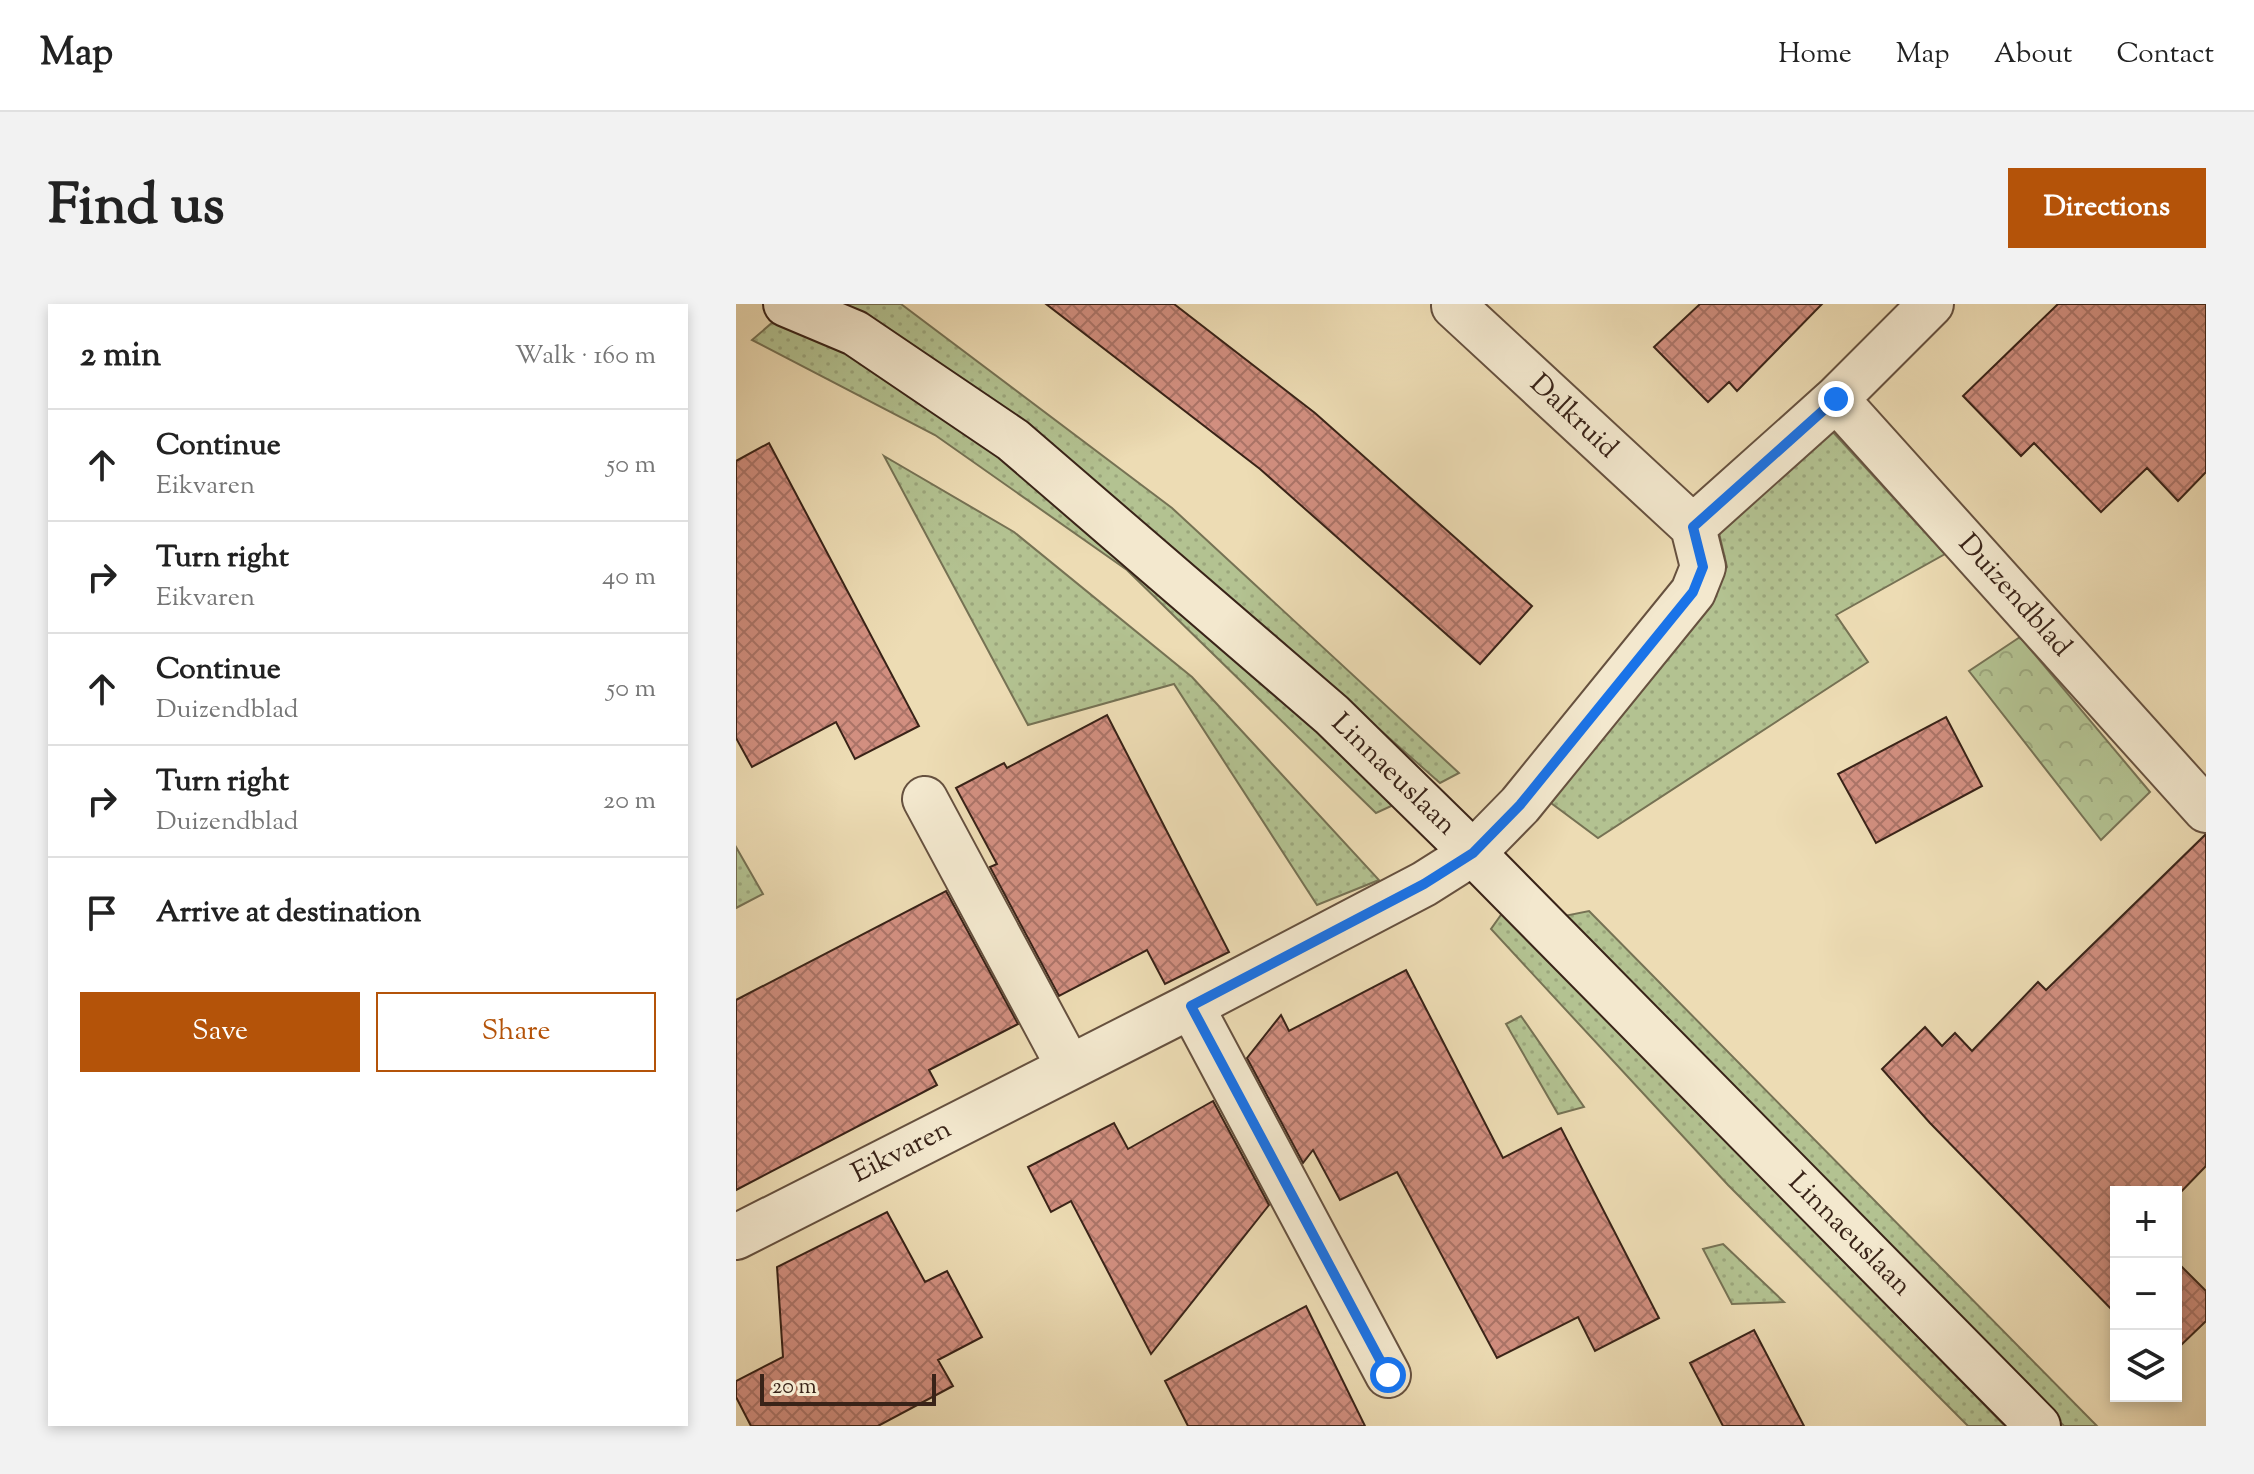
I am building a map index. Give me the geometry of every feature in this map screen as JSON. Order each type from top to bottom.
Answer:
[{"type":"street","name":"Linnaeuslaan","points":[[786,304],[855,333],[1013,440],[1332,715],[1473,853],[2038,1426]]},
{"type":"street","points":[[1473,853],[1520,805],[1693,592],[1703,567],[1693,527],[1836,399],[1931,304]]},
{"type":"street","name":"Dalkruid","points":[[1454,305],[1693,527]]},
{"type":"street","name":"Duizendblad","points":[[1836,399],[2201,794]]},
{"type":"street","points":[[925,799],[1069,1067]]},
{"type":"street","name":"Eikvaren","points":[[736,1237],[1191,1006],[1424,884],[1473,853]]},
{"type":"street","points":[[1191,1006],[1388,1375]]},
{"type":"green space","points":[[835,304],[901,304],[1172,508],[1459,773],[1440,783],[1259,623]]},
{"type":"green space","points":[[773,322],[843,346],[1032,479],[1400,802],[1376,813],[1127,570],[935,435],[752,340]]},
{"type":"green space","points":[[1831,430],[1945,554],[1836,615],[1868,662],[1598,838],[1551,803],[1727,567],[1719,533]]},
{"type":"green space","points":[[884,456],[1014,532],[1192,677],[1379,880],[1317,905],[1174,684],[1028,725]]},
{"type":"green space","points":[[2020,637],[2150,792],[2101,840],[1969,671]]},
{"type":"green space","points":[[736,847],[763,894],[736,908]]},
{"type":"green space","points":[[1589,911],[2097,1426],[2064,1426],[1564,916]]},
{"type":"green space","points":[[1503,912],[2005,1426],[1968,1426],[1728,1185],[1491,929]]},
{"type":"green space","points":[[1521,1016],[1584,1107],[1558,1114],[1506,1024]]},
{"type":"green space","points":[[1723,1244],[1784,1302],[1732,1304],[1703,1249]]},
{"type":"building","points":[[1046,304],[1174,304],[1315,413],[1532,606],[1480,664],[1260,469]]},
{"type":"building","points":[[1700,304],[1822,304],[1737,391],[1729,382],[1708,402],[1654,347]]},
{"type":"building","points":[[2058,304],[2206,304],[2206,472],[2178,501],[2147,468],[2101,512],[2034,443],[2021,456],[1963,396]]},
{"type":"building","points":[[769,443],[919,726],[855,759],[836,722],[752,767],[736,738],[736,461]]},
{"type":"building","points":[[1107,715],[1229,952],[1165,984],[1147,950],[1059,996],[990,867],[997,864],[956,788],[1004,763],[1007,768]]},
{"type":"building","points":[[1946,717],[1982,786],[1876,843],[1838,774]]},
{"type":"building","points":[[2206,834],[2206,1166],[2182,1191],[2182,1186],[2110,1186],[2110,1308],[1930,1123],[1882,1069],[1925,1027],[1942,1046],[1955,1033],[1972,1051],[2038,982],[2046,990]]},
{"type":"building","points":[[946,891],[1018,1024],[929,1070],[937,1085],[736,1190],[736,1000]]},
{"type":"building","points":[[1406,970],[1503,1158],[1561,1128],[1659,1318],[1595,1351],[1578,1317],[1497,1358],[1397,1172],[1340,1200],[1313,1150],[1303,1163],[1247,1058],[1281,1015],[1289,1031]]},
{"type":"building","points":[[1213,1101],[1269,1205],[1151,1354],[1071,1201],[1051,1212],[1028,1167],[1114,1123],[1128,1149]]},
{"type":"building","points":[[887,1212],[925,1282],[947,1271],[982,1337],[938,1360],[953,1386],[878,1426],[751,1426],[736,1397],[736,1381],[783,1357],[777,1267]]},
{"type":"building","points":[[2182,1267],[2206,1291],[2206,1321],[2182,1344]]},
{"type":"building","points":[[1306,1306],[1365,1426],[1188,1426],[1165,1381]]},
{"type":"building","points":[[1754,1330],[1804,1426],[1723,1426],[1690,1363]]},
{"type":"route","points":[[1388,1375],[1191,1006],[1424,884],[1473,853],[1520,805],[1693,592],[1703,567],[1693,527],[1836,399]]}]
